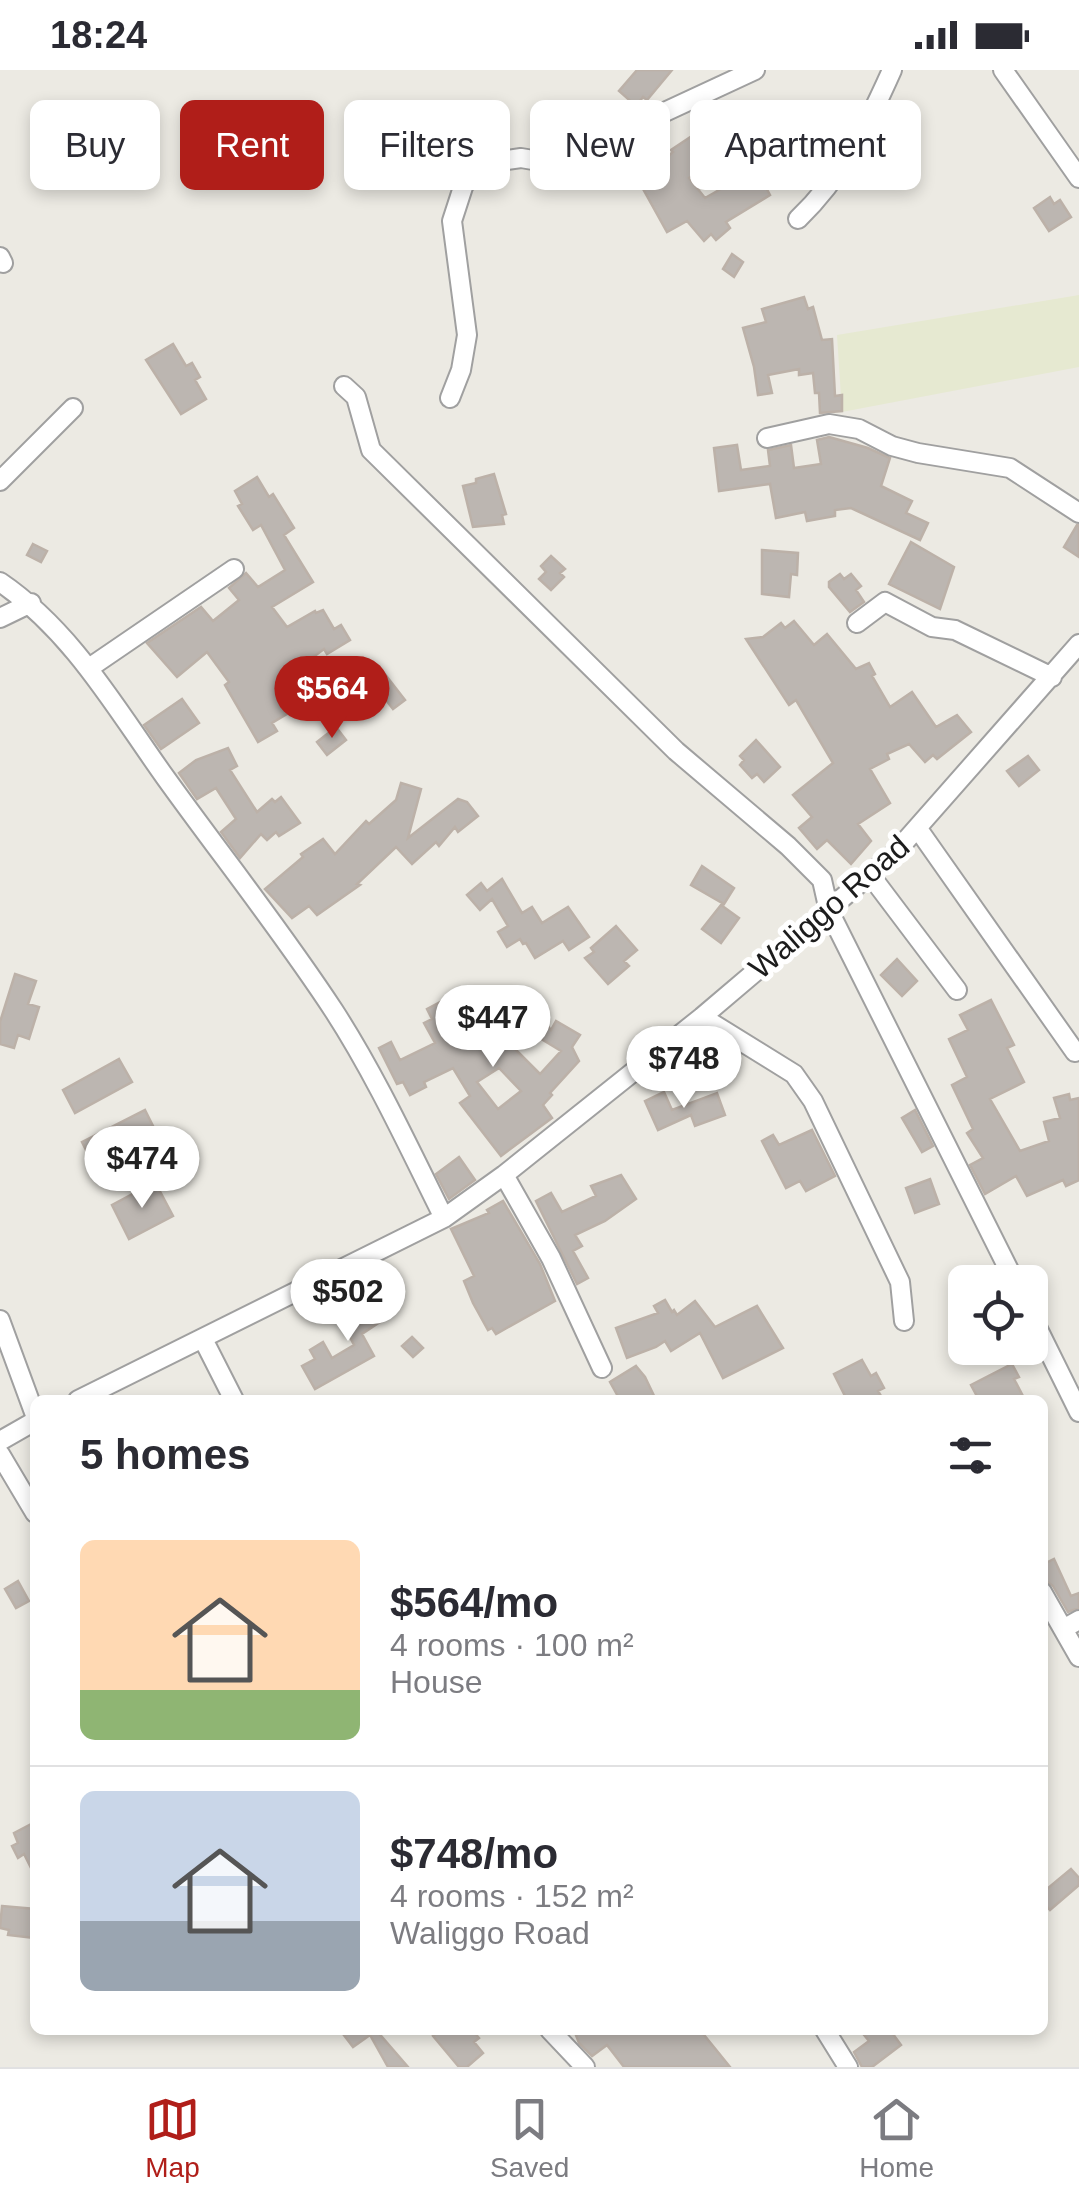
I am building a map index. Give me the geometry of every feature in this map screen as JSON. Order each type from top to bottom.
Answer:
[{"type":"street","points":[[450,398],[462,370],[467,336],[452,221],[464,184],[492,162],[521,158],[544,162],[585,149],[755,70]]},
{"type":"street","points":[[798,219],[836,180],[872,116],[892,70]]},
{"type":"street","points":[[1008,72],[1079,178]]},
{"type":"street","points":[[344,386],[356,398],[372,450],[676,751],[822,880],[829,911],[1006,1265]]},
{"type":"street","points":[[0,481],[72,408]]},
{"type":"street","points":[[767,438],[829,424],[859,429],[892,446],[918,453],[1010,468],[1079,513]]},
{"type":"street","points":[[88,668],[234,569]]},
{"type":"street","points":[[0,582],[30,603],[88,668],[336,1014],[444,1218]]},
{"type":"street","points":[[856,623],[884,602],[932,627],[956,630],[1052,678]]},
{"type":"street","points":[[0,618],[30,603]]},
{"type":"street","name":"Waliggo Road","points":[[88,1395],[444,1218],[504,1175],[871,876],[1076,656]]},
{"type":"street","points":[[918,829],[1076,1052]]},
{"type":"street","points":[[871,876],[957,990]]},
{"type":"street","points":[[702,1017],[794,1074],[813,1100],[900,1282],[904,1321]]},
{"type":"street","points":[[504,1175],[551,1258],[602,1368]]},
{"type":"street","points":[[0,1320],[30,1404]]},
{"type":"street","points":[[203,1339],[231,1395]]},
{"type":"street","points":[[1048,1349],[1079,1412]]},
{"type":"street","points":[[0,1441],[30,1421]]},
{"type":"street","points":[[0,1454],[30,1504]]},
{"type":"street","points":[[1048,1599],[1071,1625],[1079,1657]]},
{"type":"street","points":[[555,2035],[586,2067]]},
{"type":"street","points":[[827,2035],[841,2064]]},
{"type":"green space","points":[[1079,295],[1079,367],[842,412],[837,335]]},
{"type":"building","points":[[637,70],[672,70],[647,100],[629,100],[619,91]]},
{"type":"building","points":[[690,137],[690,190],[699,190],[705,198],[719,190],[767,190],[770,195],[726,222],[730,228],[716,240],[711,234],[704,241],[687,221],[667,232],[644,190],[670,190],[671,150]]},
{"type":"building","points":[[1050,197],[1054,204],[1060,200],[1071,217],[1049,231],[1034,208]]},
{"type":"building","points":[[732,254],[743,262],[734,277],[723,269]]},
{"type":"building","points":[[804,297],[808,309],[813,307],[822,340],[832,339],[835,396],[842,395],[842,411],[820,413],[813,373],[799,375],[799,369],[768,375],[772,393],[758,395],[743,328],[766,322],[762,309]]},
{"type":"building","points":[[173,344],[186,366],[192,363],[200,377],[195,380],[206,399],[181,414],[146,360]]},
{"type":"building","points":[[829,437],[890,458],[881,486],[912,501],[906,513],[928,523],[920,540],[851,508],[835,510],[835,516],[807,521],[805,512],[776,518],[770,484],[719,491],[714,448],[737,445],[741,470],[770,466],[768,450],[791,445],[794,468],[821,464],[817,440]]},
{"type":"building","points":[[494,474],[506,514],[502,515],[504,524],[473,527],[463,486]]},
{"type":"building","points":[[257,477],[294,528],[284,535],[313,582],[272,607],[287,627],[323,610],[334,629],[341,625],[350,640],[327,654],[324,649],[296,670],[319,703],[306,711],[302,705],[272,723],[277,731],[258,742],[225,685],[229,682],[207,652],[177,677],[147,643],[201,607],[213,621],[239,600],[229,588],[246,573],[258,587],[285,570],[261,525],[253,530],[238,506],[242,504],[235,491]]},
{"type":"building","points":[[1079,525],[1079,557],[1064,547]]},
{"type":"building","points":[[911,542],[954,567],[940,609],[889,584]]},
{"type":"building","points":[[33,544],[47,551],[41,562],[27,555]]},
{"type":"building","points":[[762,550],[798,553],[797,575],[791,574],[789,597],[762,594]]},
{"type":"building","points":[[551,556],[565,569],[560,573],[564,577],[551,590],[539,579],[546,572],[541,566]]},
{"type":"building","points":[[840,574],[844,579],[851,574],[861,586],[856,590],[864,602],[850,612],[829,587],[829,582]]},
{"type":"building","points":[[794,621],[814,645],[827,634],[856,669],[869,663],[890,707],[912,692],[936,727],[957,715],[971,732],[937,759],[933,755],[925,762],[909,744],[887,754],[889,759],[870,769],[890,803],[858,824],[871,841],[851,864],[827,840],[817,849],[799,828],[812,817],[793,795],[833,763],[796,700],[789,705],[746,639],[763,637],[781,623],[785,628]]},
{"type":"building","points":[[384,673],[405,700],[393,709],[372,682]]},
{"type":"building","points":[[182,699],[199,723],[161,749],[144,725]]},
{"type":"building","points":[[336,727],[346,740],[327,755],[317,742]]},
{"type":"building","points":[[756,740],[780,767],[764,782],[757,774],[752,778],[740,765],[744,760],[740,756]]},
{"type":"building","points":[[228,748],[237,766],[230,770],[257,812],[272,799],[275,802],[281,797],[300,823],[267,840],[261,834],[240,858],[221,832],[236,819],[216,788],[197,799],[179,773],[196,760]]},
{"type":"building","points":[[1028,756],[1039,770],[1019,786],[1007,771]]},
{"type":"building","points":[[401,783],[421,789],[408,838],[458,799],[467,802],[478,816],[458,832],[455,827],[439,846],[436,842],[412,864],[396,847],[357,884],[360,885],[317,915],[309,906],[292,918],[265,889],[303,857],[301,854],[323,839],[335,854],[366,821],[369,824],[396,800]]},
{"type":"building","points":[[702,866],[734,888],[724,904],[691,885]]},
{"type":"building","points":[[502,879],[522,913],[532,907],[542,923],[568,907],[589,937],[569,950],[563,941],[535,958],[520,939],[507,947],[498,932],[508,926],[492,899],[480,910],[467,895],[481,883],[487,891]]},
{"type":"building","points":[[721,905],[739,918],[721,943],[702,929]]},
{"type":"building","points":[[616,926],[637,950],[624,961],[629,966],[608,984],[585,958]]},
{"type":"building","points":[[897,959],[917,981],[902,996],[881,975]]},
{"type":"building","points":[[15,974],[36,981],[28,1004],[39,1007],[29,1039],[18,1035],[14,1048],[0,1044],[0,1022]]},
{"type":"building","points":[[446,999],[463,1032],[494,1014],[508,1037],[535,1011],[551,1030],[556,1021],[580,1035],[572,1047],[579,1061],[543,1105],[552,1118],[501,1156],[460,1103],[470,1096],[453,1068],[424,1082],[426,1087],[410,1095],[403,1082],[397,1084],[379,1048],[391,1042],[400,1060],[435,1043],[424,1023],[432,1019],[427,1009]],"holes":[[[533,1034],[561,1051],[540,1074],[512,1046]],[[499,1068],[521,1091],[498,1109],[477,1082]]]},
{"type":"building","points":[[991,1000],[1014,1045],[1007,1048],[1024,1082],[990,1099],[1020,1151],[1049,1141],[1044,1122],[1060,1118],[1054,1098],[1069,1094],[1070,1100],[1079,1098],[1079,1180],[1066,1186],[1063,1180],[1027,1196],[1016,1176],[985,1194],[970,1165],[983,1158],[967,1133],[973,1129],[952,1085],[967,1077],[949,1039],[968,1030],[960,1015]]},
{"type":"building","points":[[119,1059],[132,1082],[75,1113],[63,1090]]},
{"type":"building","points":[[664,1092],[672,1110],[717,1093],[725,1115],[695,1126],[691,1115],[658,1130],[645,1101]]},
{"type":"building","points":[[145,1110],[155,1130],[134,1140],[141,1154],[119,1165],[112,1152],[92,1162],[82,1142]]},
{"type":"building","points":[[915,1110],[933,1146],[922,1152],[902,1118]]},
{"type":"building","points":[[812,1130],[835,1176],[806,1191],[800,1181],[786,1188],[762,1141],[773,1135],[779,1145]]},
{"type":"building","points":[[459,1157],[475,1180],[449,1199],[436,1174]]},
{"type":"building","points":[[621,1175],[636,1199],[605,1221],[575,1235],[582,1246],[573,1251],[588,1278],[577,1284],[536,1201],[551,1193],[562,1212],[596,1196],[591,1186]]},
{"type":"building","points":[[930,1179],[939,1204],[915,1213],[906,1188]]},
{"type":"building","points":[[155,1182],[173,1216],[129,1239],[112,1205]]},
{"type":"building","points":[[503,1201],[540,1264],[555,1301],[496,1334],[492,1328],[488,1330],[473,1303],[464,1281],[474,1276],[451,1229],[489,1213],[487,1210]]},
{"type":"building","points":[[378,1294],[392,1314],[362,1334],[374,1356],[315,1389],[302,1366],[315,1359],[310,1350],[323,1342],[332,1358],[354,1345],[341,1320]]},
{"type":"building","points":[[665,1300],[677,1315],[695,1301],[715,1327],[757,1306],[783,1348],[723,1378],[700,1333],[671,1351],[665,1341],[627,1358],[616,1328],[658,1313],[654,1306]]},
{"type":"building","points":[[412,1337],[423,1348],[413,1357],[402,1346]]},
{"type":"building","points":[[862,1360],[884,1388],[878,1391],[880,1395],[844,1395],[834,1374]]},
{"type":"building","points":[[1013,1365],[1022,1395],[976,1395],[971,1385]]},
{"type":"building","points":[[636,1366],[654,1395],[617,1395],[610,1382]]},
{"type":"building","points":[[1054,1559],[1071,1596],[1079,1593],[1079,1608],[1068,1612],[1048,1582],[1048,1562]]},
{"type":"building","points":[[18,1581],[29,1601],[16,1608],[5,1589]]},
{"type":"building","points":[[30,1825],[30,1866],[24,1854],[18,1858],[12,1846],[18,1843],[14,1833]]},
{"type":"building","points":[[1071,1869],[1079,1878],[1079,1885],[1050,1910],[1048,1888]]},
{"type":"building","points":[[2,1906],[30,1909],[30,1937],[8,1935],[9,1930],[0,1928]]},
{"type":"building","points":[[344,2035],[370,2035],[353,2047]]},
{"type":"building","points":[[370,2035],[380,2035],[408,2067],[388,2067]]},
{"type":"building","points":[[476,2035],[479,2038],[474,2042],[483,2053],[467,2067],[459,2067],[433,2036]]},
{"type":"building","points":[[576,2035],[704,2035],[730,2067],[624,2067],[607,2045],[592,2056]]},
{"type":"building","points":[[864,2035],[894,2035],[901,2045],[872,2067],[862,2067],[854,2052],[869,2041]]}]
